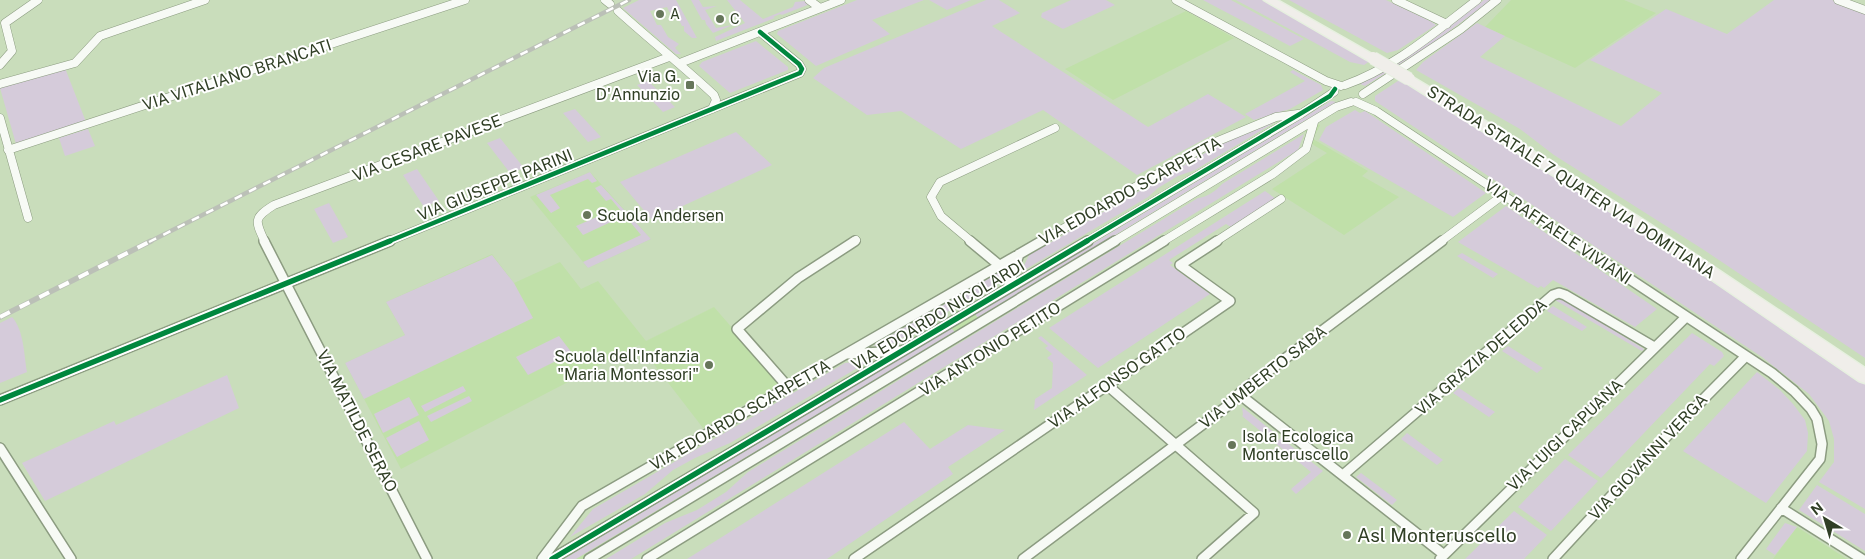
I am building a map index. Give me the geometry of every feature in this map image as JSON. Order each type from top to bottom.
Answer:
[{"type":"highway","name":"STRADA STATALE 7 QUATER VIA DOMITIANA","points":[[1269,0],[1376,56]]},
{"type":"highway","name":"STRADA STATALE 7 QUATER VIA DOMITIANA","points":[[1282,0],[1629,207],[1865,365]]},
{"type":"highway","name":"STRADA STATALE 7 QUATER VIA DOMITIANA","points":[[1412,77],[1610,204],[1865,377]]},
{"type":"street","points":[[0,65],[12,51],[5,23],[38,0]]},
{"type":"street","points":[[1,81],[74,62],[80,59],[94,40],[100,36],[205,0]]},
{"type":"street","name":"VIA VITALIANO BRANCATI","points":[[8,150],[465,0]]},
{"type":"street","points":[[809,0],[820,8]]},
{"type":"street","points":[[680,63],[841,0]]},
{"type":"street","points":[[1176,0],[1326,81],[1327,84],[1339,88],[1358,89],[1358,99],[1342,99],[1339,88]]},
{"type":"street","points":[[1396,0],[1447,24]]},
{"type":"street","name":"VIA EDOARDO NICOLARDI","points":[[552,559],[1301,114],[1339,88],[1365,78],[1447,24],[1478,0]]},
{"type":"street","name":"VIA EDOARDO NICOLARDI","points":[[589,559],[1342,104],[1358,99],[1453,34],[1497,0]]},
{"type":"street","points":[[1838,0],[1865,10]]},
{"type":"street","points":[[1850,0],[1865,6]]},
{"type":"street","points":[[618,11],[669,57],[680,63],[714,95],[730,99],[740,98]]},
{"type":"street","name":"VIA GIUSEPPE PARINI","points":[[0,400],[795,76],[802,70],[799,64],[760,32]]},
{"type":"street","name":"VIA CESARE PAVESE","points":[[287,283],[280,274],[256,224],[259,216],[265,210],[669,57]]},
{"type":"street","points":[[712,109],[716,100],[714,95]]},
{"type":"street","name":"VIA RAFFAELE VIVIANI","points":[[1358,99],[1772,373],[1810,406],[1820,425],[1822,444],[1820,459],[1741,559]]},
{"type":"street","name":"VIA EDOARDO SCARPETTA","points":[[542,559],[582,506],[1206,146],[1276,117],[1301,114]]},
{"type":"street","points":[[0,118],[28,218]]},
{"type":"street","name":"VIA ANTONIO PETITO","points":[[647,559],[1273,174],[1306,149],[1314,122]]},
{"type":"street","points":[[999,265],[941,216],[931,197],[940,182],[1055,128]]},
{"type":"street","name":"VIA UMBERTO SABA","points":[[1023,559],[1226,407],[1239,394],[1503,195]]},
{"type":"street","name":"VIA ALFONSO GATTO","points":[[854,559],[1230,301],[1180,265],[1281,200]]},
{"type":"street","points":[[788,387],[737,329],[798,278],[856,240]]},
{"type":"street","points":[[1008,288],[1019,254]]},
{"type":"street","name":"VIA MATILDE SERAO","points":[[287,283],[427,559]]},
{"type":"street","name":"VIA GRAZIA DELEDDA","points":[[1343,475],[1553,295],[1559,293],[1565,295],[1654,347]]},
{"type":"street","points":[[959,317],[971,328]]},
{"type":"street","name":"VIA LUIGI CAPUANA","points":[[1442,556],[1686,317]]},
{"type":"street","points":[[844,354],[902,351]]},
{"type":"street","name":"VIA GIOVANNI VERGA","points":[[1553,559],[1662,440],[1746,356]]},
{"type":"street","points":[[1107,385],[1254,513],[1202,559]]},
{"type":"street","points":[[1239,394],[1343,475],[1442,556]]},
{"type":"street","points":[[0,448],[71,559]]},
{"type":"street","points":[[1781,508],[1862,559]]},
{"type":"shaded area","points":[[639,0],[676,0],[697,38],[692,38],[684,31],[684,26],[682,26],[679,20],[681,19],[675,14],[671,15],[667,7],[650,11],[657,25],[661,25],[668,37],[679,44],[675,48],[681,54],[676,54],[623,8]]},
{"type":"shaded area","points":[[691,0],[699,0],[703,7],[717,6],[705,10],[716,28],[733,25],[713,33],[705,20],[702,20]]},
{"type":"shaded area","points":[[727,0],[740,0],[763,19],[793,7],[795,2],[805,1],[810,4],[782,15],[780,14],[773,17],[775,18],[716,41],[715,37],[745,23]]},
{"type":"shaded area","points":[[857,0],[924,0],[872,20],[890,34],[816,66],[777,34],[778,31]]},
{"type":"shaded area","points":[[929,0],[971,0],[947,10]]},
{"type":"shaded area","points":[[986,0],[999,0],[1020,13],[992,26],[1148,127],[1208,94],[1246,117],[1137,175],[1043,110],[961,149],[901,111],[867,115],[813,78],[824,68]]},
{"type":"shaded area","points":[[1071,0],[1106,0],[1115,5],[1063,29],[1041,17],[1042,13]]},
{"type":"shaded area","points":[[1203,0],[1231,0],[1304,39],[1290,46]]},
{"type":"shaded area","points":[[1236,0],[1262,0],[1370,61],[1364,65],[1350,62]]},
{"type":"shaded area","points":[[1289,0],[1386,0],[1436,25],[1398,50],[1387,53]]},
{"type":"shaded area","points":[[1484,0],[1491,0],[1432,44],[1365,86],[1360,84],[1428,43]]},
{"type":"shaded area","points":[[1511,0],[1624,0],[1656,13],[1575,68],[1485,27]]},
{"type":"shaded area","points":[[1774,0],[1832,0],[1865,12],[1865,358],[1704,250],[1554,155],[1520,129],[1416,70],[1423,62],[1477,23],[1505,36],[1480,57],[1621,126],[1662,93],[1590,60],[1666,9],[1727,34]]},
{"type":"shaded area","points":[[1186,11],[1234,38],[1113,100],[1065,69]]},
{"type":"shaded area","points":[[756,41],[788,67],[788,70],[730,93],[699,66],[702,62]]},
{"type":"shaded area","points":[[65,68],[86,122],[16,144],[0,88]]},
{"type":"shaded area","points":[[1293,70],[1321,85],[1323,90],[1290,109],[1254,120],[1245,114],[1305,81],[1290,72]]},
{"type":"shaded area","points":[[1401,79],[1497,141],[1530,158],[1604,206],[1865,384],[1865,509],[1819,482],[1834,462],[1834,439],[1829,421],[1809,394],[1762,357],[1375,101],[1375,96]]},
{"type":"shaded area","points":[[648,81],[675,107],[663,112],[637,85]]},
{"type":"shaded area","points":[[1331,101],[1336,102],[978,318],[975,314]]},
{"type":"shaded area","points":[[575,109],[601,137],[588,142],[563,113]]},
{"type":"shaded area","points":[[1355,110],[1360,113],[1365,111],[1486,193],[1453,217],[1319,140],[1326,127]]},
{"type":"shaded area","points":[[1301,114],[1320,125],[1313,139],[1368,171],[1362,176],[1399,197],[1344,235],[1272,189],[1327,153],[1305,140],[1306,132],[1301,129],[589,559],[552,559]]},
{"type":"shaded area","points":[[1277,121],[1195,170],[1178,176],[1158,188],[1148,197],[1021,272],[1029,255],[1229,140]]},
{"type":"shaded area","points":[[88,129],[95,146],[65,156],[59,138]]},
{"type":"shaded area","points":[[736,132],[772,165],[652,220],[620,182]]},
{"type":"shaded area","points":[[1304,134],[1298,150],[631,559],[606,559],[665,523],[697,510],[726,492],[748,472],[1198,198],[1211,193],[1222,184]]},
{"type":"shaded area","points":[[500,138],[524,168],[510,173],[487,143]]},
{"type":"shaded area","points":[[417,169],[439,201],[424,207],[403,175]]},
{"type":"shaded area","name":"Scuola Andersen","points":[[590,172],[651,239],[588,268],[530,197]]},
{"type":"shaded area","points":[[590,172],[597,181],[592,183],[588,179],[550,195],[560,208],[551,213],[536,195]]},
{"type":"shaded area","points":[[601,185],[651,239],[588,268],[583,262],[641,235],[611,199],[606,201],[595,188]]},
{"type":"shaded area","points":[[1265,191],[1276,199],[1231,227],[1226,224],[1169,260],[1173,263],[1170,265],[1210,294],[1098,368],[1049,328]]},
{"type":"shaded area","points":[[329,203],[348,237],[333,243],[314,209]]},
{"type":"shaded area","points":[[1506,206],[1657,309],[1635,327],[1553,280],[1544,288],[1541,286],[1538,288],[1458,242]]},
{"type":"shaded area","points":[[606,213],[613,221],[583,235],[576,226]]},
{"type":"shaded area","points":[[1462,253],[1498,274],[1493,278],[1457,256]]},
{"type":"shaded area","points":[[492,254],[514,283],[560,262],[581,289],[598,281],[646,341],[714,307],[781,384],[703,428],[639,345],[401,469],[345,363],[405,335],[386,302]]},
{"type":"shaded area","points":[[492,255],[514,283],[533,318],[364,399],[345,363],[405,335],[386,302]]},
{"type":"shaded area","points":[[1005,269],[999,282],[890,345],[873,346]]},
{"type":"shaded area","points":[[1555,300],[1566,301],[1644,349],[1640,350]]},
{"type":"shaded area","points":[[1553,306],[1587,327],[1582,331],[1547,311]]},
{"type":"shaded area","points":[[12,317],[21,336],[27,372],[0,383],[0,323]]},
{"type":"shaded area","points":[[951,328],[955,332],[576,559],[564,559]]},
{"type":"shaded area","points":[[1692,333],[1722,352],[1724,356],[1714,366],[1710,364],[1601,478],[1568,455]]},
{"type":"shaded area","points":[[559,336],[572,353],[528,375],[516,357]]},
{"type":"shaded area","points":[[1041,336],[1087,375],[1034,410],[1035,399],[1052,388],[1053,363],[1047,358],[1052,354],[1045,348],[1048,346],[1038,338]]},
{"type":"shaded area","points":[[1508,346],[1543,368],[1537,373],[1502,351]]},
{"type":"shaded area","points":[[871,360],[730,443],[673,470],[645,494],[570,537],[593,509],[845,363]]},
{"type":"shaded area","points":[[1757,372],[1780,390],[1793,404],[1805,420],[1808,433],[1807,451],[1766,503],[1683,451]]},
{"type":"shaded area","points":[[227,375],[239,408],[45,501],[22,463],[114,421],[116,425]]},
{"type":"shaded area","points":[[463,386],[466,391],[425,412],[421,406]]},
{"type":"shaded area","points":[[1459,388],[1495,412],[1489,417],[1453,393]]},
{"type":"shaded area","points":[[469,396],[472,401],[431,422],[427,416]]},
{"type":"shaded area","points":[[409,397],[419,415],[383,433],[374,414]]},
{"type":"shaded area","points":[[1242,407],[1275,433],[1269,438],[1242,416]]},
{"type":"shaded area","points":[[419,421],[429,440],[397,457],[386,438]]},
{"type":"shaded area","points":[[904,422],[930,449],[968,425],[1005,430],[948,467],[953,474],[827,559],[687,559]]},
{"type":"shaded area","points":[[1407,433],[1443,460],[1437,465],[1401,439]]},
{"type":"shaded area","points":[[1281,438],[1323,471],[1296,494],[1291,489],[1311,472],[1275,443]]},
{"type":"shaded area","points":[[1565,459],[1598,481],[1551,531],[1518,507]]},
{"type":"shaded area","points":[[1361,473],[1397,500],[1392,505],[1356,477]]},
{"type":"shaded area","points":[[1817,485],[1865,514],[1865,551],[1799,510]]},
{"type":"shaded area","points":[[1514,511],[1547,535],[1524,559],[1465,559]]},
{"type":"shaded area","points":[[1785,523],[1797,527],[1775,555],[1766,549]]},
{"type":"shaded area","points":[[1797,527],[1847,559],[1773,559]]},
{"type":"railway","points":[[149,242],[629,0]]},
{"type":"railway","points":[[0,317],[151,241]]},
{"type":"cycle path","points":[[0,400],[800,73],[802,69],[799,64],[760,32]]},
{"type":"cycle path","points":[[552,559],[1330,96],[1335,89]]},
{"type":"place","name":"A","points":[[660,14]]},
{"type":"place","name":"C","points":[[720,19]]},
{"type":"place","name":"Via G. D'Annunzio","points":[[690,85]]},
{"type":"place","name":"Scuola Andersen","points":[[587,215]]},
{"type":"place","name":"Scuola dell'Infanzia \"Maria Montessori\"","points":[[709,365]]},
{"type":"place","name":"Isola Ecologica Monteruscello","points":[[1232,445]]},
{"type":"place","name":"Asl Monteruscello","points":[[1347,535]]}]
